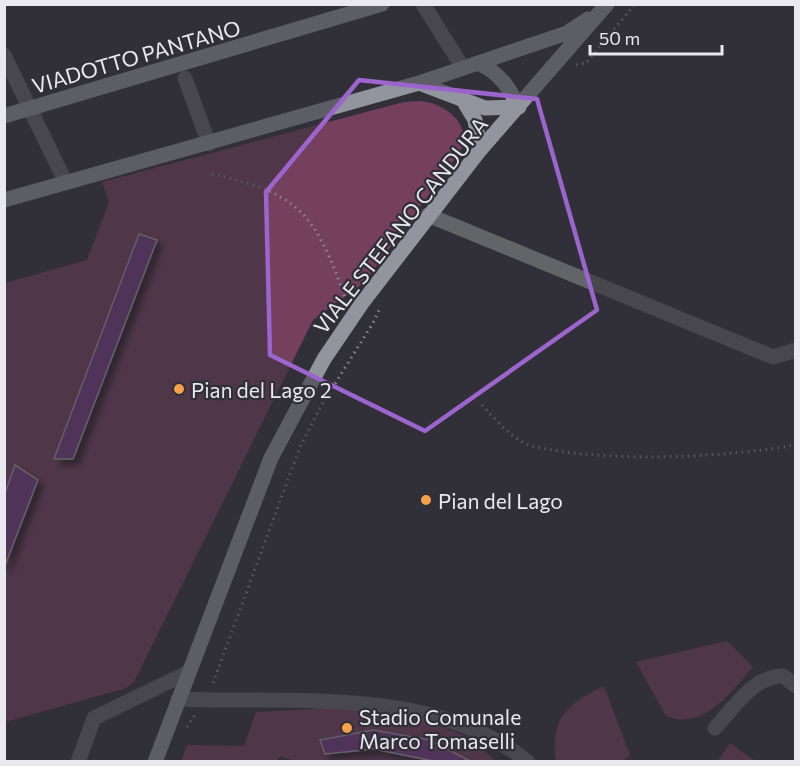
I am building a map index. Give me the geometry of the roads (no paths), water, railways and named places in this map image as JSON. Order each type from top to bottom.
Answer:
[{"type":"main road","name":"VIADOTTO PANTANO","points":[[4,116],[382,4]]},
{"type":"main road","points":[[4,200],[208,144],[480,64],[567,33],[606,6]]},
{"type":"main road","name":"VIALE STEFANO CANDURA","points":[[155,762],[271,458],[324,359],[352,317],[428,215],[480,150],[606,6]]},
{"type":"main road","points":[[419,83],[443,90],[485,108],[519,107],[507,84],[495,71],[480,64]]},
{"type":"main road","points":[[463,100],[475,120],[480,150]]},
{"type":"street","points":[[423,4],[463,68]]},
{"type":"street","points":[[4,54],[66,183]]},
{"type":"street","points":[[185,78],[208,144]]},
{"type":"street","points":[[428,215],[773,357],[795,350]]},
{"type":"street","points":[[78,762],[94,718],[189,672]]},
{"type":"street","points":[[715,728],[756,684],[771,676],[783,676],[795,686]]},
{"type":"street","points":[[178,699],[326,700],[379,706],[450,720],[479,731],[528,762]]},
{"type":"place","name":"Pian del Lago 2","points":[[179,389]]},
{"type":"place","name":"Pian del Lago","points":[[426,500]]},
{"type":"place","name":"Stadio Comunale Marco Tomaselli","points":[[347,728]]}]
